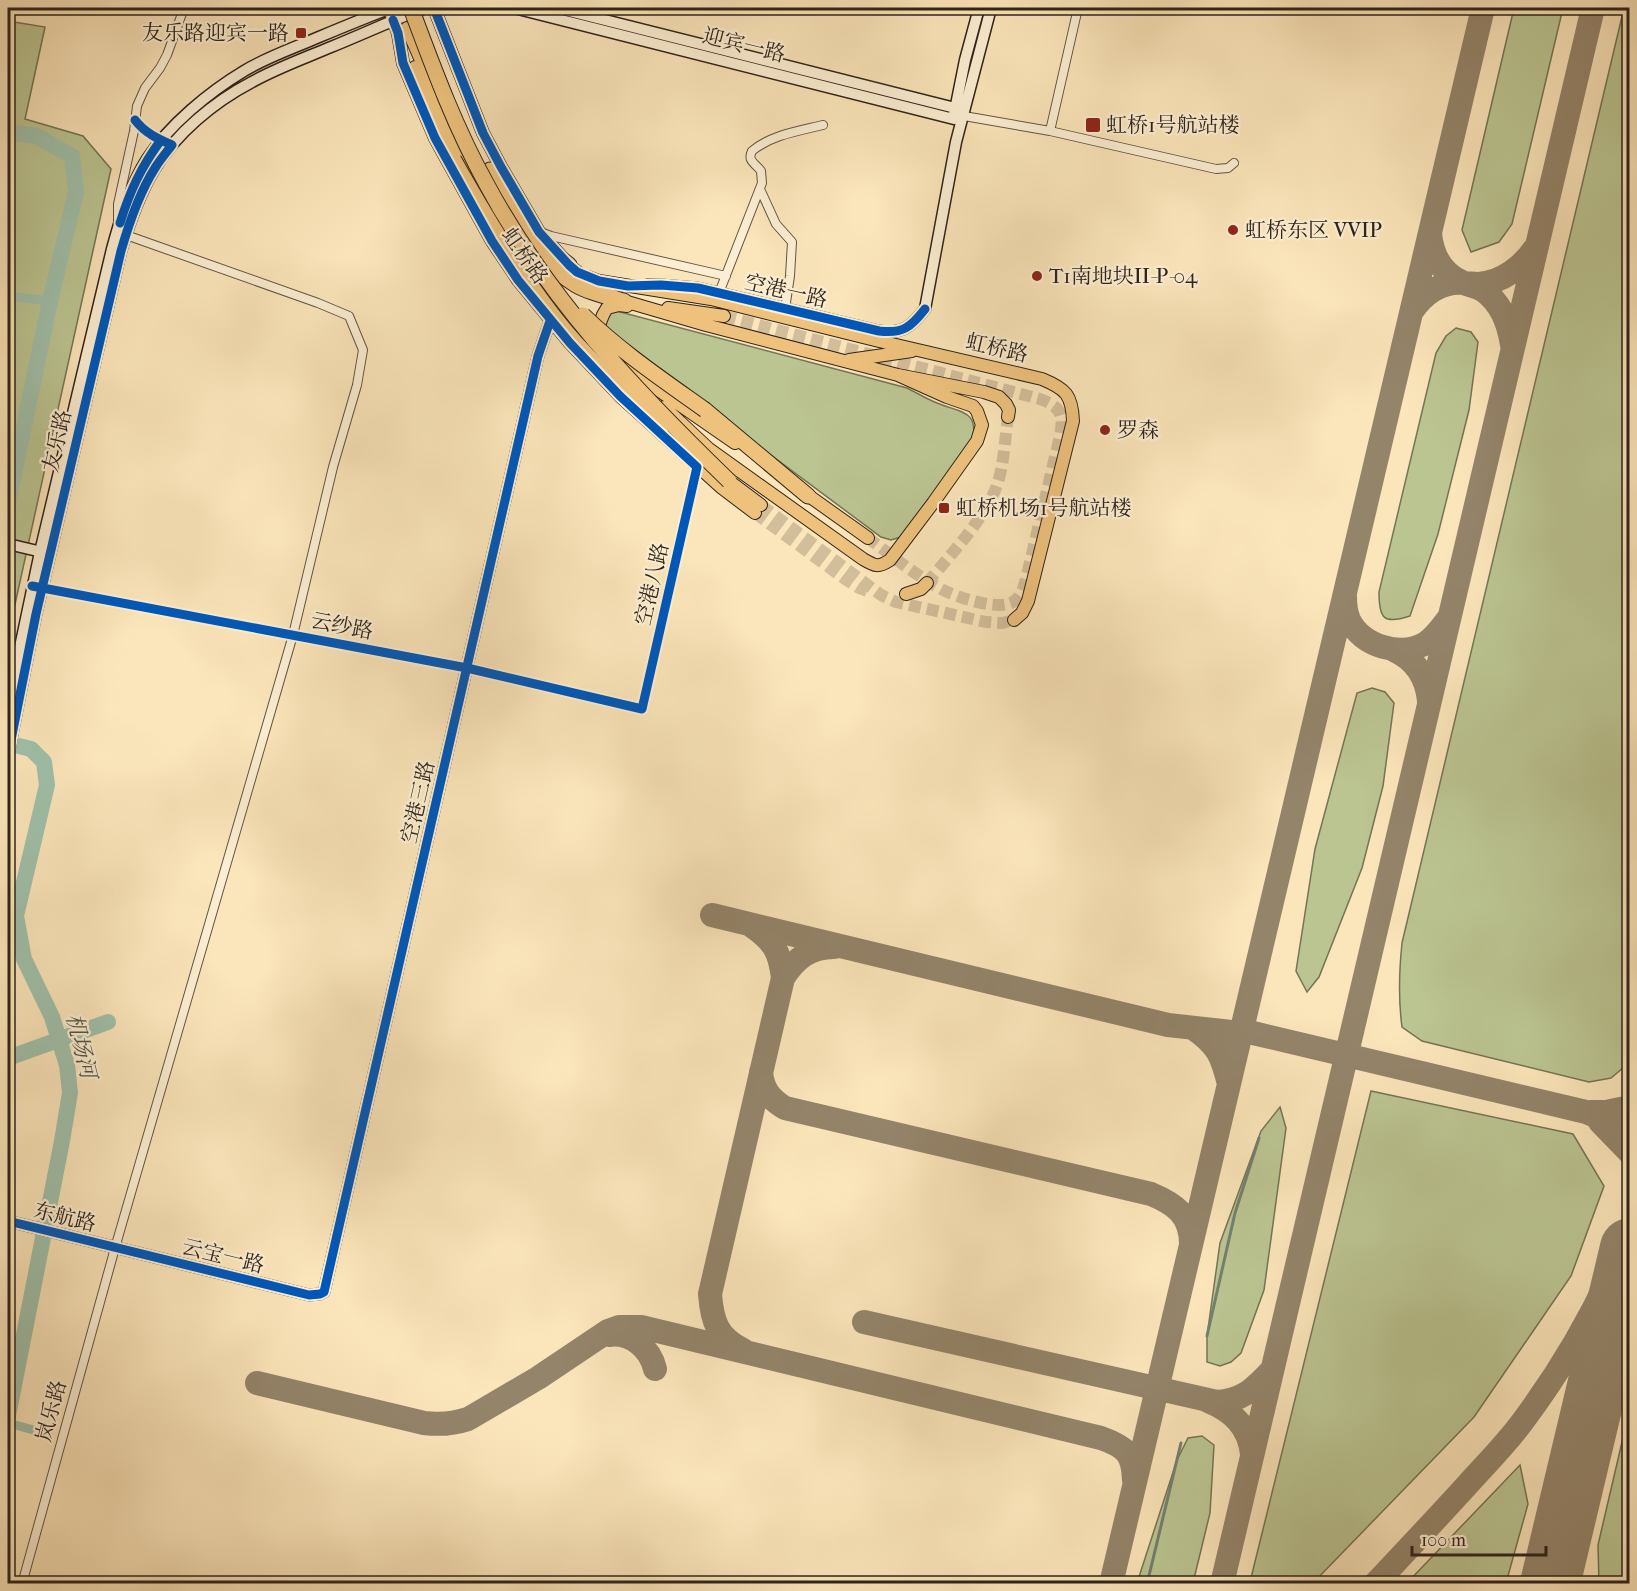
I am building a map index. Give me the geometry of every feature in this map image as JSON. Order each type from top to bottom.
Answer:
[{"type":"highway","points":[[411,8],[467,146],[495,199],[546,280],[588,334],[621,371],[729,481]]},
{"type":"highway","points":[[423,8],[453,93],[474,140],[513,213],[535,246],[553,267],[578,286],[624,302]]},
{"type":"highway","points":[[513,213],[549,252],[573,268]]},
{"type":"highway","points":[[525,247],[580,312],[603,335],[705,410],[808,496]]},
{"type":"main road","points":[[390,11],[423,8]]},
{"type":"main road","name":"虹桥路","points":[[434,8],[483,133],[539,232],[589,282],[624,302],[705,326],[898,375],[984,392],[999,397],[1006,404],[1009,410],[1008,417]]},
{"type":"main road","name":"迎宾一路","points":[[514,8],[958,114]]},
{"type":"main road","name":"迎宾一路","points":[[557,8],[958,114]]},
{"type":"main road","name":"空港一路","points":[[628,286],[661,285],[698,288],[892,333],[905,330],[914,323],[925,309],[956,142],[965,60],[979,8]]},
{"type":"main road","name":"空港一路","points":[[958,114],[991,8]]},
{"type":"main road","name":"虹桥路","points":[[390,11],[403,31],[412,59],[456,159],[500,235],[558,319],[584,350],[627,391],[758,509],[722,488],[620,396],[550,321],[518,280],[492,241],[435,138],[403,63],[403,31]]},
{"type":"main road","name":"友乐路","points":[[8,704],[122,231],[135,182],[146,161],[161,140],[184,116],[224,83],[245,70],[267,59],[390,11]]},
{"type":"main road","name":"友乐路","points":[[122,231],[154,169],[172,145],[213,107],[252,82],[390,11]]},
{"type":"main road","points":[[403,31],[487,199],[522,254],[567,314],[709,449],[877,566],[890,560],[977,441],[982,425],[973,406],[898,375]]},
{"type":"main road","name":"虹桥路","points":[[573,268],[599,281],[711,299],[1042,379],[1065,391],[1070,400],[1073,421],[1029,602],[1014,620]]},
{"type":"main road","points":[[624,302],[724,316],[628,286]]},
{"type":"main road","points":[[646,308],[619,304],[607,308],[598,326],[598,336],[608,354],[868,538]]},
{"type":"main road","name":"空港三路","points":[[324,1292],[538,356],[550,321]]},
{"type":"main road","points":[[844,360],[920,351]]},
{"type":"main road","points":[[698,467],[745,483],[786,504]]},
{"type":"main road","points":[[13,545],[45,553]]},
{"type":"main road","points":[[906,594],[921,589],[927,583]]},
{"type":"main road","name":"友乐路","points":[[8,755],[37,587]]},
{"type":"main road","name":"东航路","points":[[8,1221],[114,1248]]},
{"type":"main road","name":"云宝一路","points":[[114,1248],[309,1295],[324,1292]]},
{"type":"street","points":[[122,231],[118,204],[137,106],[167,56],[184,8]]},
{"type":"street","points":[[1050,131],[1078,8]]},
{"type":"street","name":"迎宾一路","points":[[958,114],[1050,131],[1216,169],[1228,168],[1234,163]]},
{"type":"street","points":[[135,120],[141,127],[172,145]]},
{"type":"street","points":[[719,293],[760,189],[761,171],[750,161],[752,151],[770,140],[823,125]]},
{"type":"street","points":[[760,189],[776,224],[792,242],[785,309]]},
{"type":"street","name":"岚乐路","points":[[22,1584],[114,1248],[292,635],[333,467],[357,385],[363,350],[349,316],[122,231]]},
{"type":"street","points":[[539,232],[726,276]]},
{"type":"street","name":"空港八路","points":[[642,709],[698,467]]},
{"type":"street","name":"云纱路","points":[[37,587],[467,668],[642,709]]},
{"type":"green space","points":[[1514,8],[1563,8],[1512,224],[1499,242],[1471,252],[1462,230]]},
{"type":"green space","points":[[1624,8],[1630,8],[1630,1062],[1611,1078],[1589,1082],[1422,1041],[1402,1027],[1400,975],[1402,943]]},
{"type":"green space","points":[[8,21],[45,27],[25,119],[83,136],[111,169],[8,636]]},
{"type":"green space","points":[[609,309],[907,388],[961,411],[971,418],[974,432],[972,443],[901,537],[891,540],[881,537],[604,331]]},
{"type":"green space","points":[[1456,328],[1471,332],[1478,342],[1469,410],[1438,534],[1410,616],[1394,620],[1388,619],[1384,617],[1380,608],[1379,592],[1436,353],[1446,336]]},
{"type":"green space","points":[[1372,688],[1385,692],[1394,703],[1383,786],[1362,868],[1319,977],[1307,992],[1296,971],[1315,849],[1357,693]]},
{"type":"green space","points":[[1371,1091],[1573,1134],[1604,1186],[1571,1276],[1474,1417],[1313,1583],[1254,1583],[1251,1578]]},
{"type":"green space","points":[[1280,1107],[1286,1128],[1264,1290],[1241,1353],[1231,1362],[1220,1366],[1207,1362],[1207,1336],[1220,1243],[1261,1131]]},
{"type":"green space","points":[[1629,1412],[1629,1583],[1599,1583],[1598,1545]]},
{"type":"green space","points":[[1202,1436],[1214,1445],[1210,1513],[1193,1583],[1137,1583],[1177,1460],[1188,1438]]},
{"type":"green space","points":[[1520,1465],[1528,1504],[1506,1583],[1407,1583]]},
{"type":"waterway","points":[[8,132],[36,136],[72,156],[76,192],[50,301],[8,503]]},
{"type":"waterway","points":[[8,296],[50,301]]},
{"type":"waterway","name":"机场河","points":[[8,1416],[70,1093],[67,1065],[52,1017],[24,959],[16,916],[47,785],[44,762],[31,749],[15,745]]},
{"type":"waterway","name":"机场河","points":[[8,1058],[108,1022]]},
{"type":"waterway","points":[[1207,1336],[1235,1213],[1259,1138]]},
{"type":"waterway","points":[[8,1423],[48,1434]]},
{"type":"waterway","points":[[1147,1584],[1181,1443]]},
{"type":"taxiway","points":[[1111,1584],[1483,8]]},
{"type":"taxiway","points":[[1222,1584],[1593,8]]},
{"type":"taxiway","points":[[1430,233],[1435,256],[1448,274],[1484,291],[1500,308],[1512,345]]},
{"type":"taxiway","points":[[1412,311],[1422,299],[1441,286],[1456,283],[1487,283],[1503,277],[1525,261],[1536,247]]},
{"type":"taxiway","points":[[1345,597],[1348,617],[1355,629],[1372,643],[1383,647],[1405,649],[1426,643],[1448,619]]},
{"type":"taxiway","points":[[1394,650],[1402,654],[1419,670],[1426,684],[1429,701]]},
{"type":"taxiway","points":[[712,915],[1168,1025],[1253,1033],[1586,1112],[1630,1129]]},
{"type":"taxiway","points":[[752,926],[775,948],[783,978]]},
{"type":"taxiway","points":[[743,1350],[722,1334],[714,1320],[710,1294],[783,978],[804,955],[818,949],[834,947]]},
{"type":"taxiway","points":[[1193,1028],[1218,1052],[1229,1084]]},
{"type":"taxiway","points":[[761,1072],[763,1084],[768,1093],[785,1108],[1151,1194],[1167,1202],[1185,1218],[1191,1244]]},
{"type":"taxiway","points":[[1591,1112],[1606,1112],[1630,1107]]},
{"type":"taxiway","points":[[1600,1122],[1630,1153]]},
{"type":"taxiway","points":[[1375,1584],[1504,1445],[1539,1399],[1569,1353],[1596,1305],[1630,1229]]},
{"type":"taxiway","points":[[864,1322],[1217,1402],[1242,1396],[1254,1388],[1272,1370]]},
{"type":"taxiway","points":[[257,1383],[424,1423],[452,1423],[468,1419],[538,1378],[608,1331],[619,1327],[641,1327],[1101,1438],[1122,1448],[1130,1457],[1134,1480]]},
{"type":"taxiway","points":[[609,1335],[625,1336],[638,1343],[649,1354],[655,1369]]},
{"type":"taxiway","points":[[1208,1401],[1225,1410],[1238,1421],[1247,1435],[1252,1454]]},
{"type":"taxiway","points":[[1564,1584],[1575,1479]]},
{"type":"runway","points":[[1550,1584],[1630,1248]]},
{"type":"tunnel","points":[[724,316],[1040,399],[1057,408],[1062,422],[1060,436],[1025,582],[1016,600],[1009,604],[990,604],[948,592],[913,571],[868,538]]},
{"type":"tunnel","points":[[927,583],[966,536],[991,498],[1001,469],[1008,417]]},
{"type":"tunnel","points":[[761,505],[881,595],[896,602],[986,622],[1002,623],[1014,620]]},
{"type":"tunnel","points":[[755,513],[845,579],[867,591]]},
{"type":"cycle path","points":[[434,8],[483,133],[501,167],[539,232],[577,272],[599,281],[628,286],[661,285],[698,288],[887,332],[911,325],[925,309]]},
{"type":"cycle path","points":[[32,586],[467,668],[642,709],[697,467],[620,396],[570,343],[518,280],[492,241],[435,138],[403,63],[398,33],[393,20]]},
{"type":"cycle path","points":[[8,755],[36,614],[121,251],[139,198],[157,165],[172,145],[147,132],[135,120]]},
{"type":"cycle path","points":[[120,223],[137,180],[161,140]]},
{"type":"cycle path","points":[[8,1221],[309,1295],[324,1292],[538,356],[550,321]]},
{"type":"place","name":"友乐路迎宾一路","points":[[301,33]]},
{"type":"place","name":"虹桥1号航站楼","points":[[1093,125]]},
{"type":"place","name":"虹桥东区 VVIP","points":[[1233,230]]},
{"type":"place","name":"T1南地块II-P-04","points":[[1037,276]]},
{"type":"place","name":"罗森","points":[[1105,430]]},
{"type":"place","name":"虹桥机场1号航站楼","points":[[944,508]]}]
